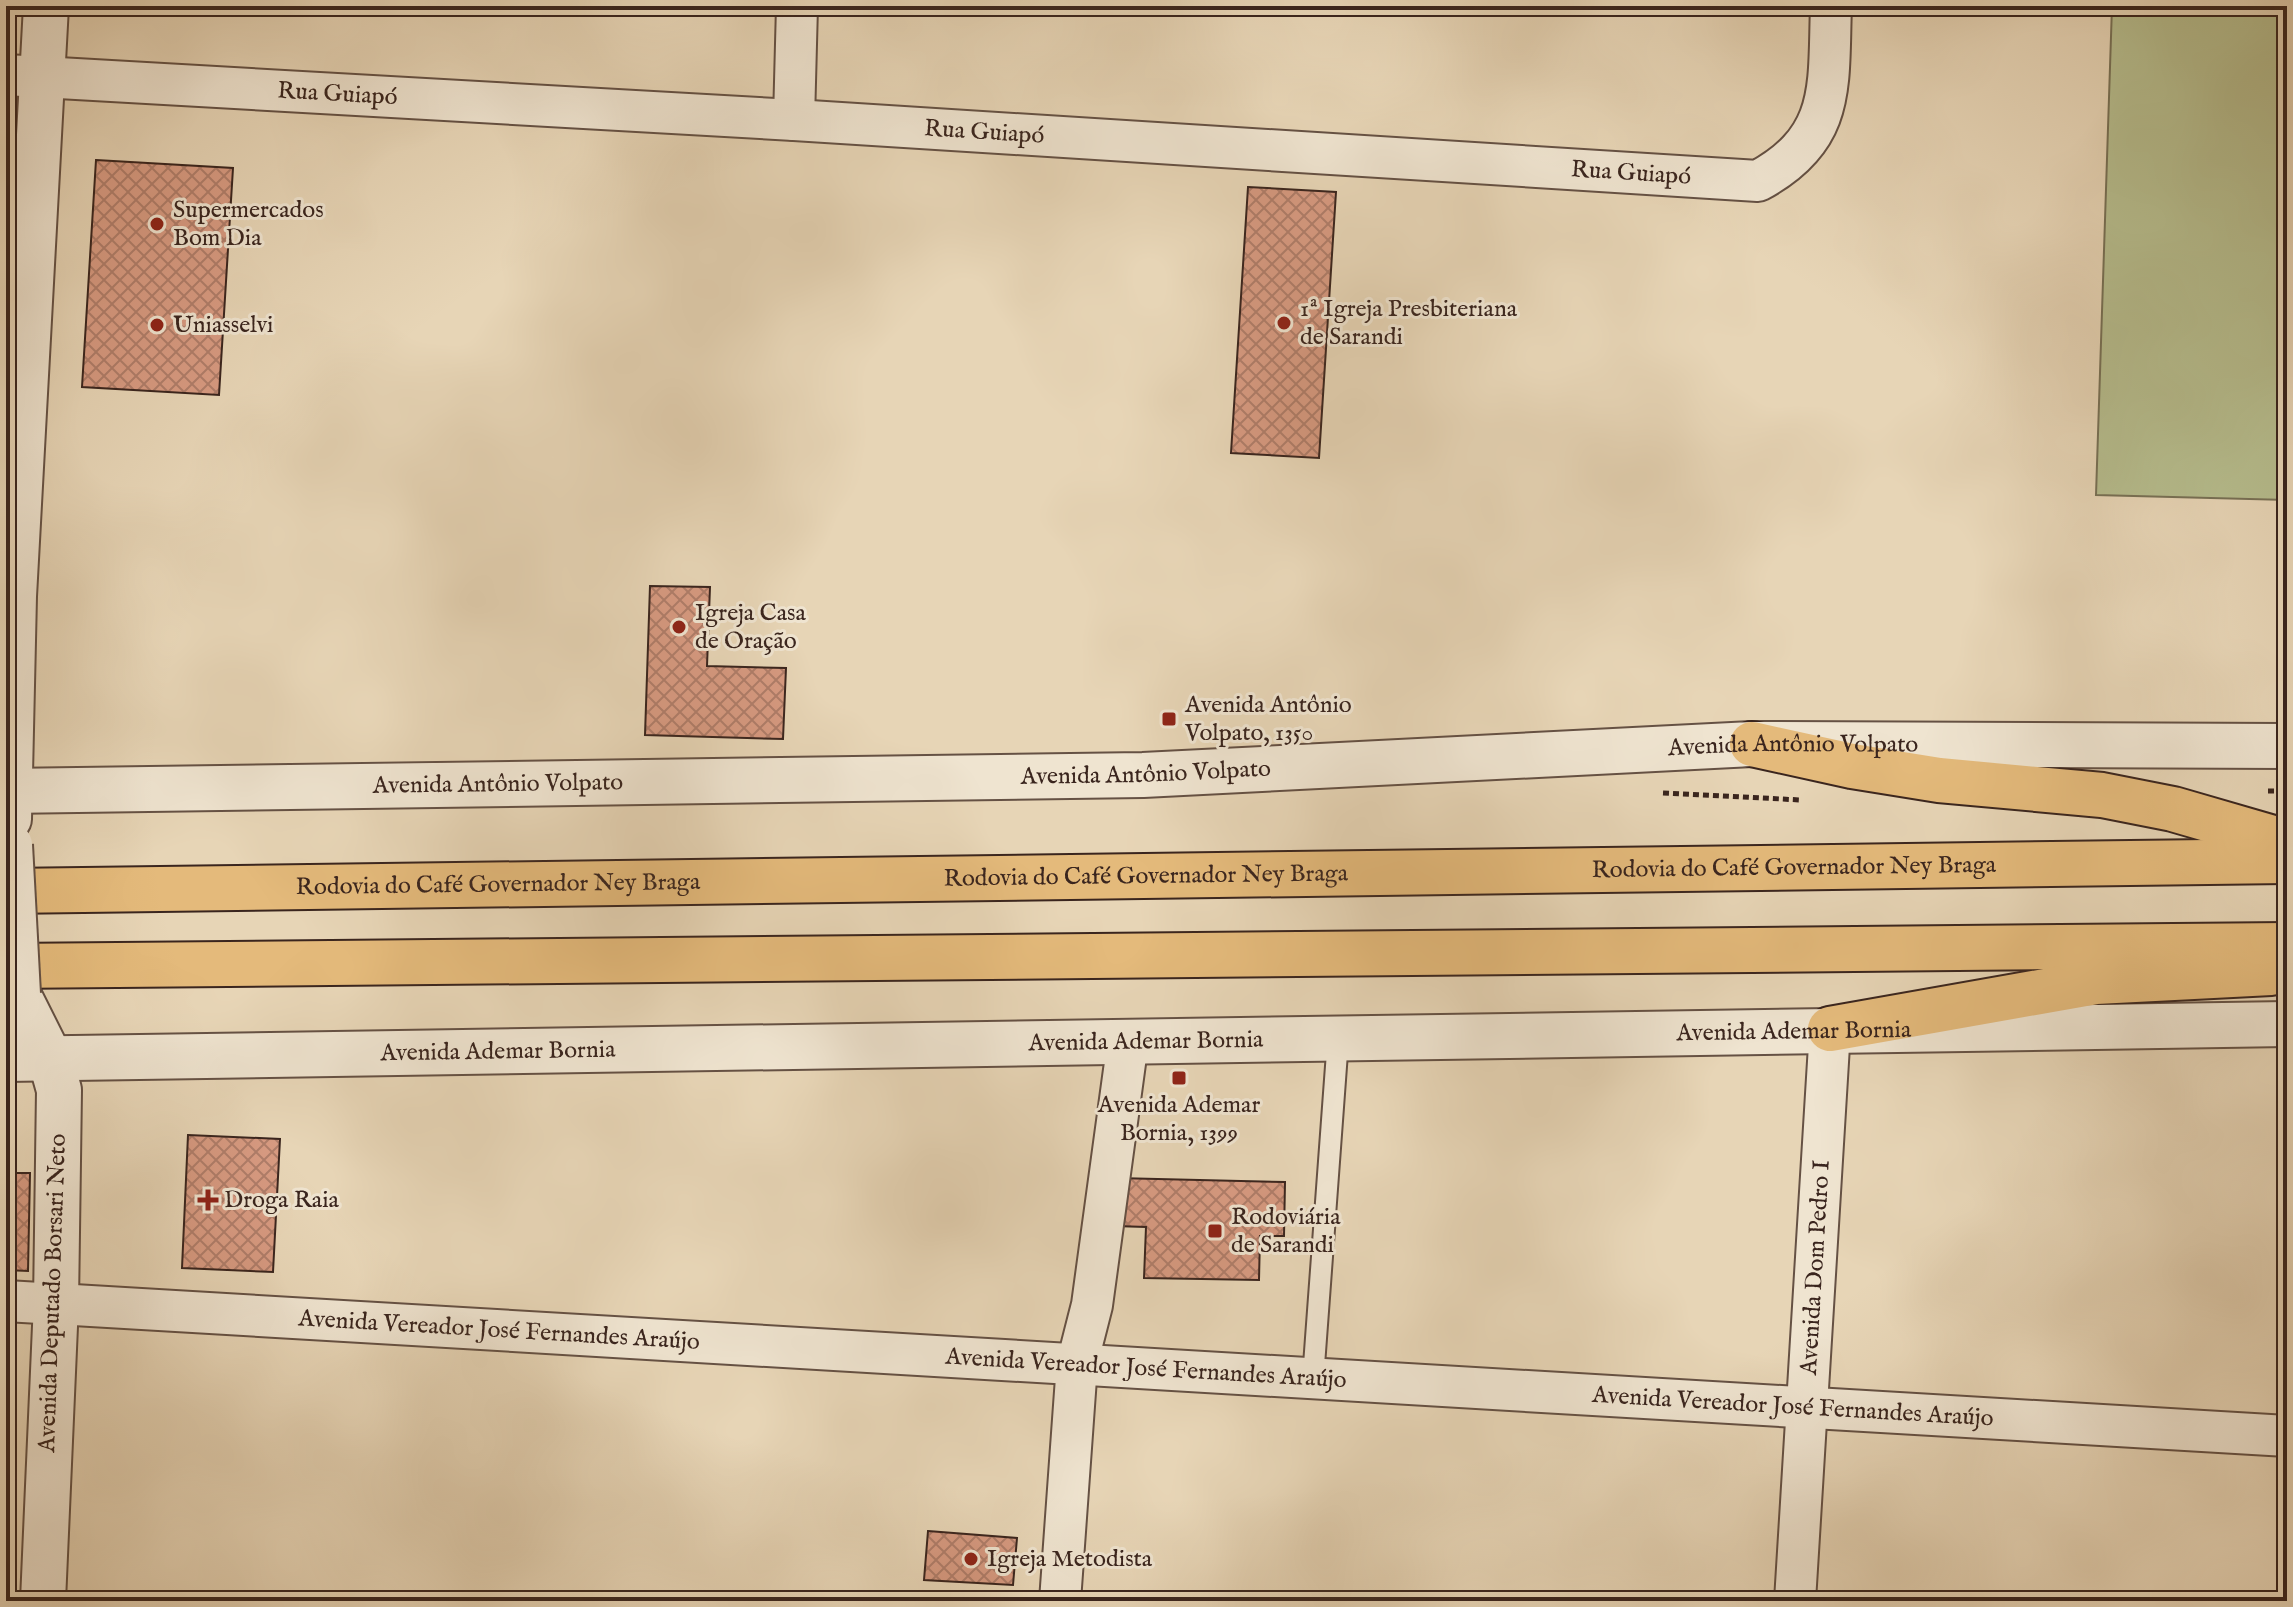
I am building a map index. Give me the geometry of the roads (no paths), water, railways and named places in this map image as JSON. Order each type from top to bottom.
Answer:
[{"type":"highway","points":[[1752,744],[1852,766],[1939,780],[2102,795],[2173,809],[2287,842]]},
{"type":"highway","name":"Rodovia do Café Governador Ney Braga","points":[[6,891],[2287,861]]},
{"type":"highway","points":[[12,980],[2287,945]]},
{"type":"highway","points":[[1830,1029],[2096,982],[2287,972]]},
{"type":"street","points":[[12,980],[7,791],[24,76],[46,6]]},
{"type":"street","points":[[794,120],[797,6]]},
{"type":"street","name":"Rua Guiapó","points":[[24,76],[794,120],[1758,181],[1788,165],[1815,132],[1828,91],[1831,6]]},
{"type":"street","name":"Avenida Antônio Volpato","points":[[7,791],[1143,775],[1752,744],[2287,746]]},
{"type":"street","name":"Avenida Deputado Borsari Neto","points":[[12,980],[50,1058],[59,1090],[56,1303],[43,1601]]},
{"type":"street","name":"Avenida Ademar Bornia","points":[[6,1059],[2287,1024]]},
{"type":"street","name":"Avenida Dom Pedro I","points":[[1795,1601],[1830,1029]]},
{"type":"street","points":[[1060,1601],[1077,1364],[1092,1305],[1128,1041]]},
{"type":"street","name":"Avenida Vereador José Fernandes Araújo","points":[[6,1301],[2287,1436]]},
{"type":"lane","points":[[1313,1379],[1338,1039]]},
{"type":"place","name":"Supermercados Bom Dia","points":[[157,224]]},
{"type":"place","name":"1ª Igreja Presbiteriana de Sarandi","points":[[1284,323]]},
{"type":"place","name":"Uniasselvi","points":[[157,325]]},
{"type":"place","name":"Igreja Casa de Oração","points":[[679,627]]},
{"type":"place","name":"Avenida Antônio Volpato, 1350","points":[[1169,719]]},
{"type":"place","name":"Avenida Ademar Bornia, 1399","points":[[1179,1078]]},
{"type":"place","name":"Droga Raia","points":[[208,1200]]},
{"type":"place","name":"Rodoviária de Sarandi","points":[[1215,1231]]},
{"type":"place","name":"Igreja Metodista","points":[[971,1559]]}]
